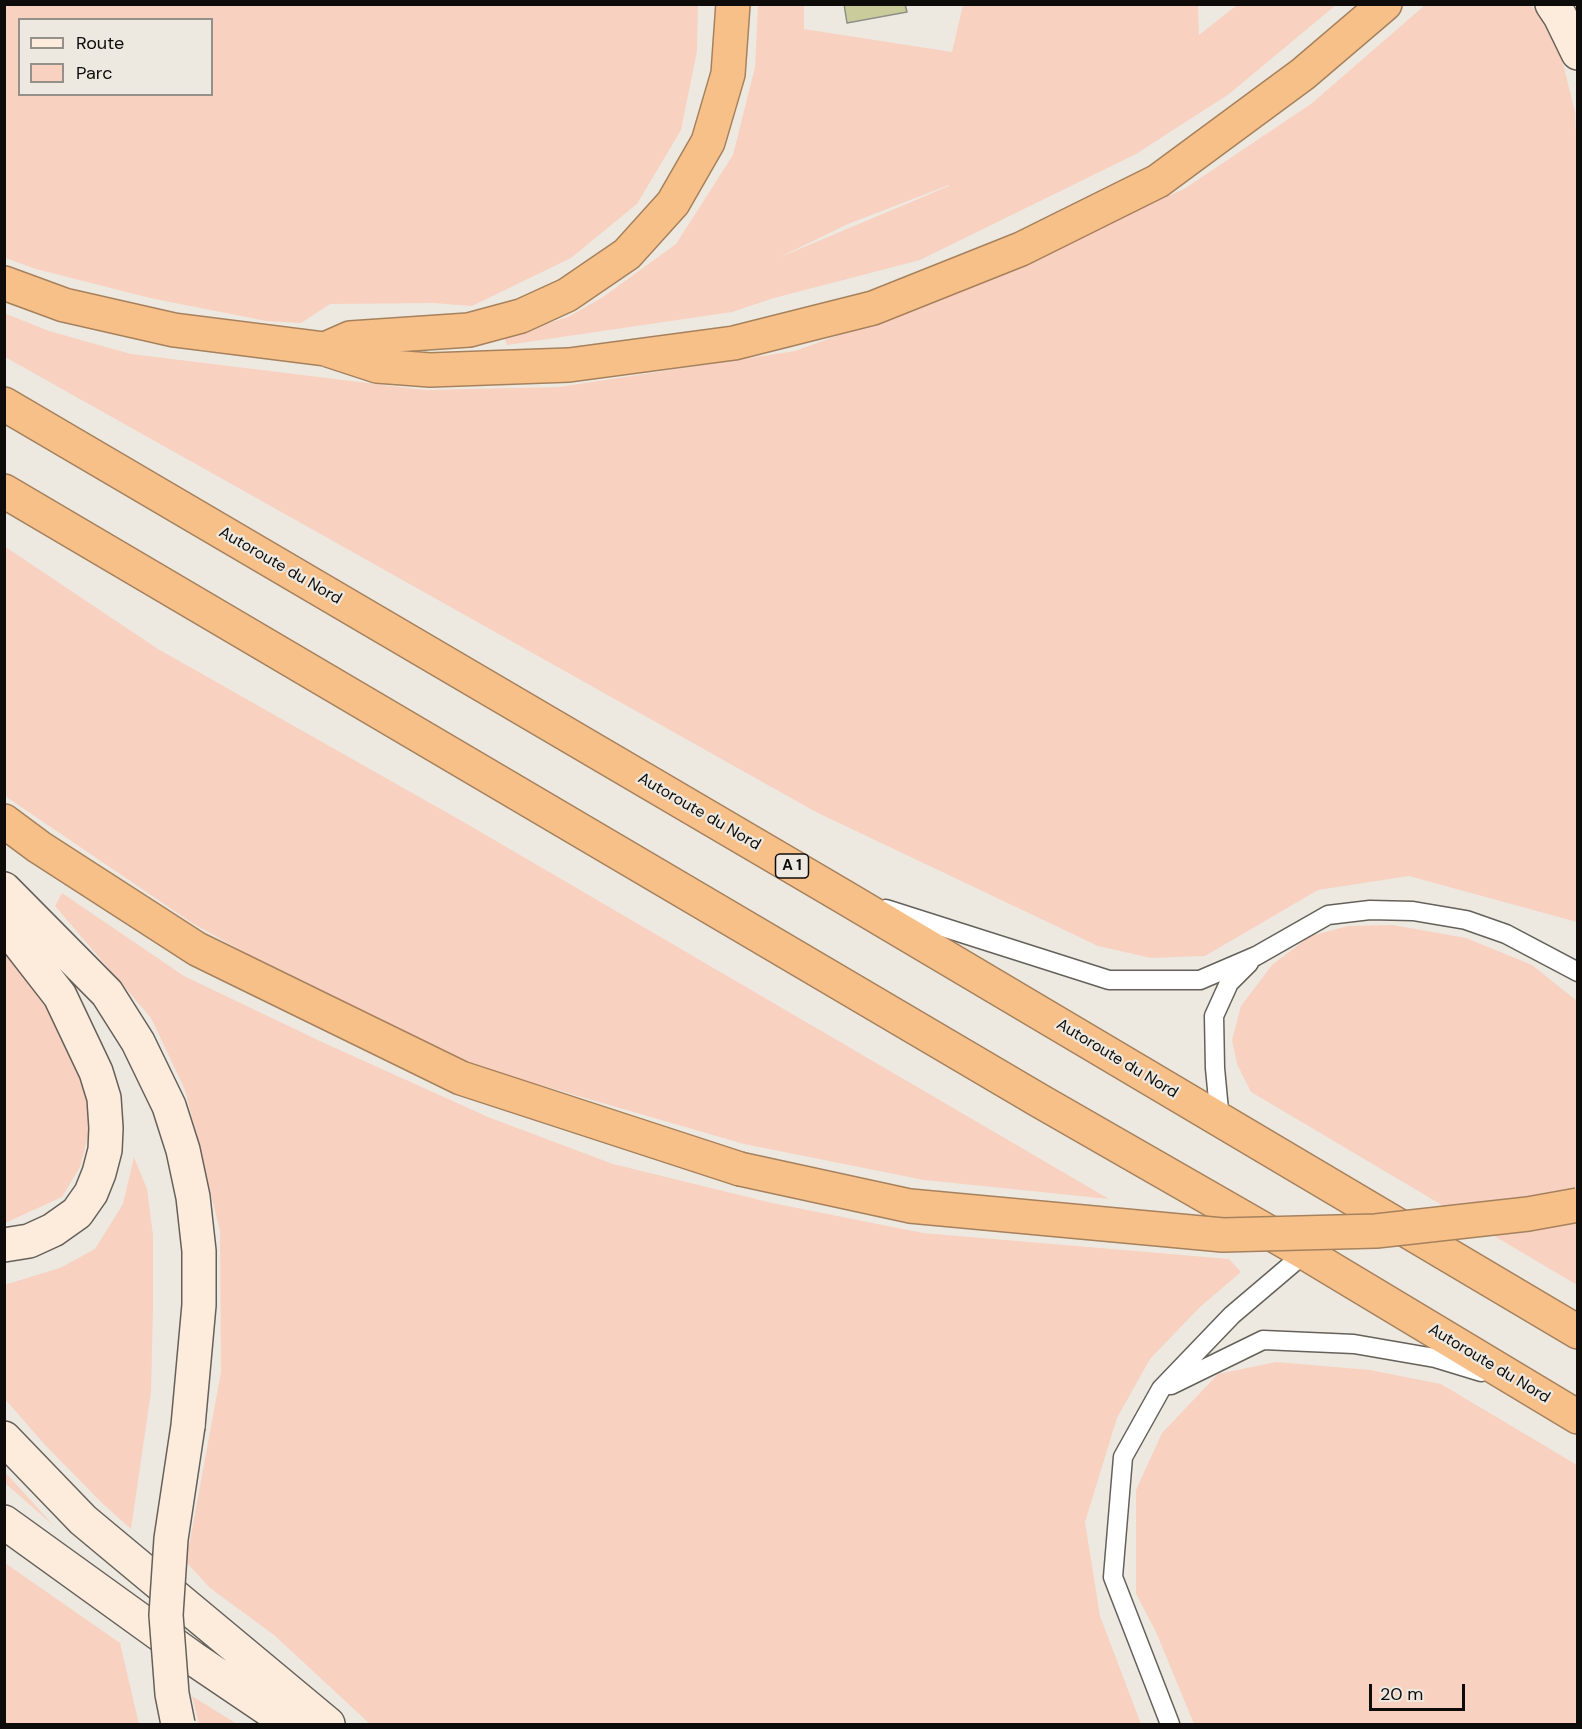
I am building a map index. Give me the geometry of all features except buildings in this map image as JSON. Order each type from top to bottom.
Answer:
[{"type":"highway","points":[[325,349],[350,338],[469,330],[521,316],[567,295],[627,254],[673,203],[708,142],[728,74],[733,4]]},
{"type":"highway","points":[[4,283],[64,305],[174,330],[325,349],[377,366],[430,370],[569,365],[734,343],[873,308],[1021,249],[1158,181],[1303,74],[1385,4]]},
{"type":"highway","name":"Autoroute du Nord","points":[[4,404],[839,894],[1578,1332]]},
{"type":"highway","name":"Autoroute du Nord","points":[[4,491],[1040,1101],[1305,1253],[1578,1417]]},
{"type":"highway","points":[[4,821],[39,847],[197,949],[461,1078],[740,1169],[910,1206],[1223,1235],[1376,1231],[1528,1214],[1578,1205]]},
{"type":"main road","points":[[1552,4],[1578,53]]},
{"type":"main road","points":[[4,889],[107,993],[138,1042],[169,1106],[183,1150],[193,1197],[199,1251],[199,1305],[195,1363],[171,1539],[166,1614],[172,1694],[178,1725]]},
{"type":"main road","points":[[4,924],[60,996],[96,1072],[104,1098],[106,1128],[105,1150],[99,1173],[91,1193],[77,1213],[53,1230],[37,1237],[4,1245]]},
{"type":"main road","points":[[4,1438],[83,1520],[328,1725]]},
{"type":"main road","points":[[4,1521],[194,1659],[290,1725]]},
{"type":"lane","points":[[839,894],[1109,980],[1200,980],[1256,956],[1328,915],[1370,910],[1413,910],[1466,920],[1506,933],[1578,972]]},
{"type":"lane","points":[[1220,1121],[1215,1068],[1214,1016],[1229,983],[1256,956]]},
{"type":"lane","points":[[1170,1725],[1113,1577],[1124,1457],[1161,1389],[1232,1315],[1305,1253]]},
{"type":"lane","points":[[1161,1389],[1263,1340],[1354,1344],[1423,1356],[1520,1383]]},
{"type":"green space","points":[[4,5],[698,5],[697,51],[681,130],[637,204],[571,258],[472,306],[433,303],[330,304],[301,323],[266,321],[150,298],[36,269],[5,258]]},
{"type":"green space","points":[[758,5],[804,5],[804,29],[952,52],[963,5],[1198,5],[1199,35],[1237,5],[1336,5],[1229,94],[1136,154],[920,260],[774,298],[732,312],[507,345],[504,337],[568,317],[603,297],[676,244],[733,155],[755,67]],"holes":[[[949,186],[778,258],[848,224]]]},
{"type":"green space","points":[[1425,5],[1531,5],[1557,39],[1575,112],[1578,174],[1577,922],[1409,876],[1318,890],[1205,956],[1151,958],[1098,946],[816,812],[5,357],[4,313],[49,331],[131,354],[425,390],[559,387],[795,351],[930,302],[1184,189],[1311,104]]},
{"type":"green space","points":[[4,546],[158,649],[467,824],[1109,1199],[924,1180],[744,1144],[447,1058],[321,995],[192,923],[5,796]]},
{"type":"green space","points":[[62,893],[184,976],[322,1042],[488,1117],[613,1164],[772,1203],[923,1233],[1229,1259],[1241,1272],[1200,1307],[1150,1359],[1117,1418],[1085,1522],[1100,1616],[1141,1724],[370,1724],[274,1635],[210,1588],[186,1562],[221,1372],[220,1231],[185,1090],[151,1018],[55,906]]},
{"type":"green space","points":[[1393,925],[1466,938],[1532,965],[1577,1001],[1577,1285],[1251,1092],[1237,1064],[1232,1040],[1241,1006],[1272,965],[1310,936],[1348,926]]},
{"type":"green space","points":[[4,940],[34,977],[89,1085],[90,1129],[80,1167],[62,1197],[5,1223]]},
{"type":"green space","points":[[134,1157],[147,1189],[153,1235],[153,1309],[151,1392],[131,1529],[45,1445],[5,1399],[4,1285],[60,1268],[95,1249],[123,1204]]},
{"type":"green space","points":[[1276,1362],[1370,1370],[1441,1384],[1577,1465],[1577,1724],[1194,1724],[1156,1632],[1136,1594],[1136,1490],[1162,1433],[1218,1374]]},
{"type":"green space","points":[[5,1472],[54,1526],[5,1483]]},
{"type":"green space","points":[[5,1563],[120,1643],[139,1724],[5,1724]]},
{"type":"green space","points":[[192,1696],[237,1724],[199,1724]]}]
